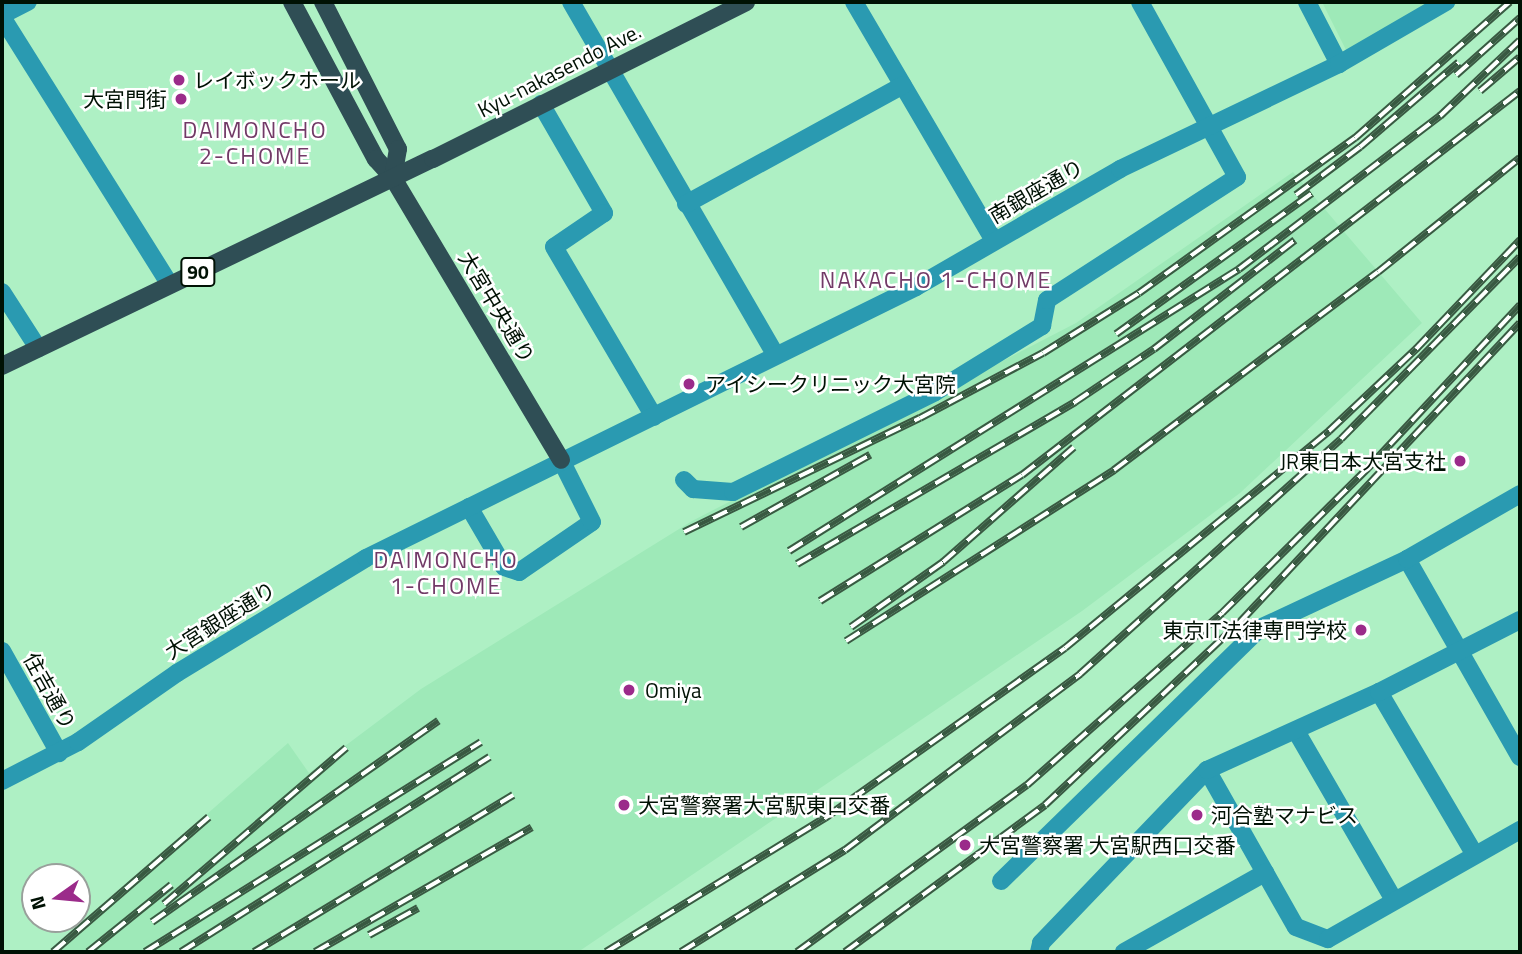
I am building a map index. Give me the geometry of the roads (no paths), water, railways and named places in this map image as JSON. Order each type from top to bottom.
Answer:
[{"type":"main road","name":"大宮中央通り","points":[[292,2],[376,159],[393,178],[561,460]]},
{"type":"main road","points":[[323,2],[398,149],[393,178]]},
{"type":"main road","name":"Kyu-nakasendo Ave.","points":[[393,178],[746,2]]},
{"type":"main road","name":"90","points":[[2,366],[393,178]]},
{"type":"street","points":[[29,2],[2,16],[170,285]]},
{"type":"street","points":[[571,2],[776,355]]},
{"type":"street","points":[[854,2],[994,241]]},
{"type":"street","points":[[684,480],[693,489],[733,492],[935,391],[1042,326],[1047,300],[1237,177],[1140,2]]},
{"type":"street","points":[[1307,2],[1339,64]]},
{"type":"street","name":"南銀座通り","points":[[561,460],[603,445],[776,355],[916,287],[1208,123],[1339,64],[1446,2]]},
{"type":"street","points":[[686,204],[903,85]]},
{"type":"street","points":[[541,104],[604,213],[554,247],[651,419]]},
{"type":"street","points":[[2,292],[38,348]]},
{"type":"street","points":[[470,507],[504,567],[519,572],[592,522],[561,460]]},
{"type":"street","name":"大宮銀座通り","points":[[2,781],[59,753],[336,575],[561,460]]},
{"type":"street","points":[[1001,881],[1260,628],[1407,559],[1518,499]]},
{"type":"street","points":[[1407,559],[1520,757]]},
{"type":"street","points":[[1040,948],[1207,770],[1379,692],[1520,620]]},
{"type":"street","name":"住吉通り","points":[[2,651],[59,753]]},
{"type":"street","points":[[1379,692],[1475,855]]},
{"type":"street","points":[[1296,731],[1394,900]]},
{"type":"street","points":[[1207,770],[1296,927],[1326,946],[1394,900],[1520,830]]},
{"type":"street","points":[[1124,952],[1265,873]]},
{"type":"railway","points":[[684,532],[920,418],[1043,353],[1139,293],[1355,138],[1510,2]]},
{"type":"railway","points":[[1456,75],[1520,18]]},
{"type":"railway","points":[[789,551],[1239,269],[1440,116],[1520,40]]},
{"type":"railway","points":[[1480,91],[1520,57]]},
{"type":"railway","points":[[1296,195],[1360,147],[1459,62]]},
{"type":"railway","points":[[820,601],[1022,475],[1520,91]]},
{"type":"railway","points":[[846,641],[1114,470],[1378,272],[1520,158]]},
{"type":"railway","points":[[1116,334],[1312,193]]},
{"type":"railway","points":[[797,564],[1075,402],[1154,349],[1295,240]]},
{"type":"railway","points":[[606,952],[825,818],[1065,648],[1329,431],[1416,349],[1520,240]]},
{"type":"railway","points":[[681,952],[845,850],[1080,674],[1341,439],[1520,257]]},
{"type":"railway","points":[[797,952],[1027,785],[1222,613],[1368,468],[1520,305]]},
{"type":"railway","points":[[845,952],[1045,805],[1239,623],[1520,323]]},
{"type":"railway","points":[[851,627],[943,562],[1074,447]]},
{"type":"railway","points":[[741,527],[870,455]]},
{"type":"railway","points":[[152,922],[438,721]]},
{"type":"railway","points":[[145,952],[481,742]]},
{"type":"railway","points":[[164,904],[346,748]]},
{"type":"railway","points":[[181,952],[490,757]]},
{"type":"railway","points":[[254,952],[513,795]]},
{"type":"railway","points":[[53,952],[209,817]]},
{"type":"railway","points":[[315,952],[532,827]]},
{"type":"railway","points":[[88,952],[171,885]]},
{"type":"railway","points":[[369,935],[418,908]]},
{"type":"place","name":"レイボックホール","points":[[179,80]]},
{"type":"place","name":"大宮門街","points":[[181,99]]},
{"type":"place","name":"アイシークリニック大宮院","points":[[689,384]]},
{"type":"place","name":"JR東日本大宮支社","points":[[1460,461]]},
{"type":"place","name":"東京IT法律専門学校","points":[[1361,630]]},
{"type":"place","name":"Omiya","points":[[629,690]]},
{"type":"place","name":"大宮警察署大宮駅東口交番","points":[[624,805]]},
{"type":"place","name":"河合塾マナビス","points":[[1197,815]]},
{"type":"place","name":"大宮警察署 大宮駅西口交番","points":[[965,845]]},
{"type":"district","name":"DAIMONCHO 2-CHOME","points":[[255,143]]},
{"type":"district","name":"NAKACHO 1-CHOME","points":[[936,280]]},
{"type":"district","name":"DAIMONCHO 1-CHOME","points":[[446,573]]}]
